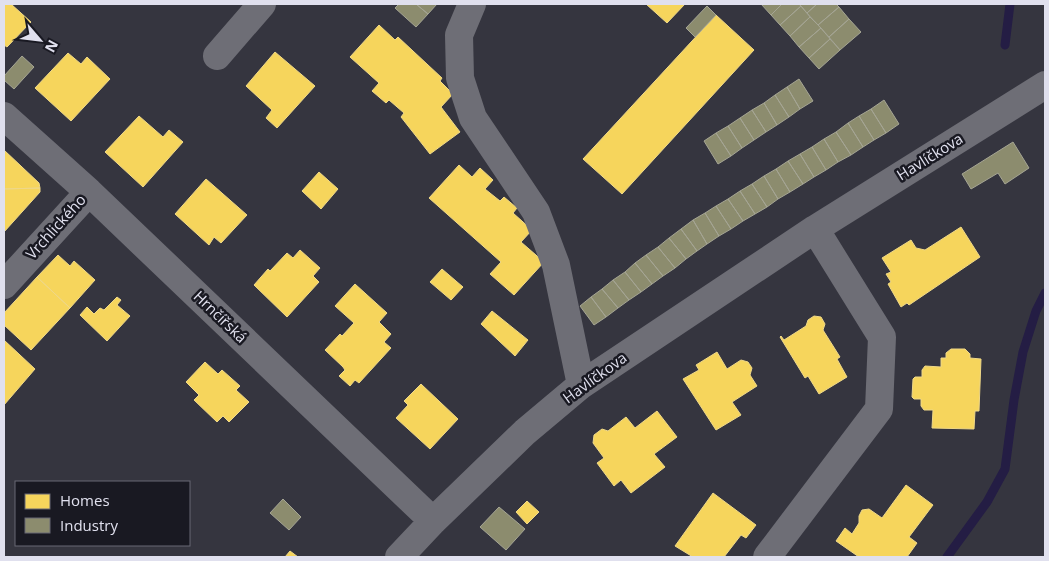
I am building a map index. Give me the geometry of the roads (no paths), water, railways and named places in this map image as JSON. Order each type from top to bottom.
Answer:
[{"type":"street","points":[[217,56],[262,4]]},
{"type":"street","points":[[472,4],[459,36],[460,78],[473,118],[536,212],[556,266],[581,385]]},
{"type":"street","name":"Havlíčkova","points":[[399,557],[433,521],[525,432],[581,385],[815,229],[1045,85]]},
{"type":"street","name":"Hrnčířská","points":[[4,116],[89,192],[433,521]]},
{"type":"street","name":"Vrchlického","points":[[4,285],[89,192]]},
{"type":"street","points":[[767,557],[879,409],[882,337],[815,229]]},
{"type":"waterway","points":[[1005,45],[1010,4]]},
{"type":"waterway","points":[[947,557],[987,502],[1005,469],[1014,400],[1023,352],[1036,311],[1045,293]]}]
